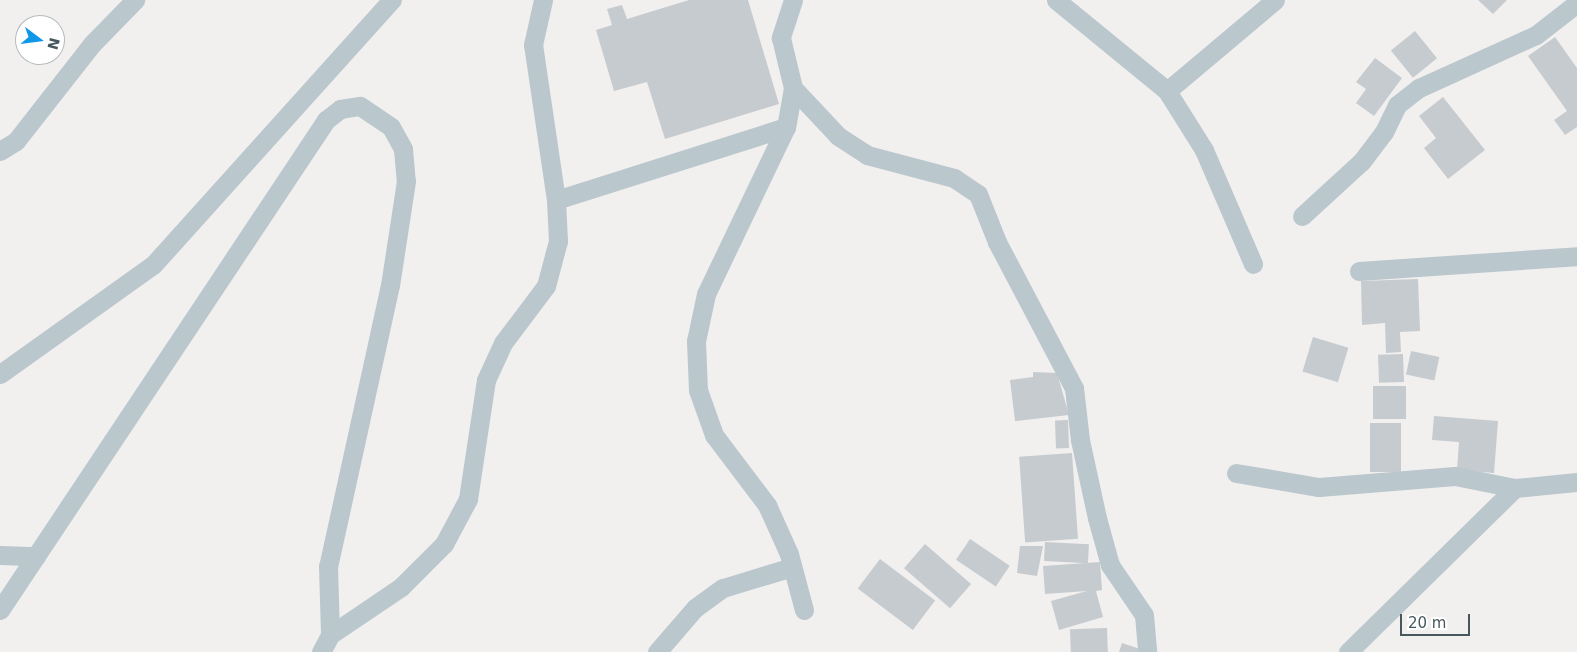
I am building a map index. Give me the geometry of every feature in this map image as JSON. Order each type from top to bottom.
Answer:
[{"type":"street","points":[[0,151],[16,141],[92,44],[135,0]]},
{"type":"street","points":[[0,374],[154,264],[392,0]]},
{"type":"street","points":[[321,652],[330,635],[401,587],[444,544],[468,499],[486,380],[503,343],[546,286],[558,242],[556,200],[533,45],[543,0]]},
{"type":"street","points":[[793,0],[781,38],[793,88],[786,127],[706,294],[696,341],[698,390],[714,434],[767,505],[792,567],[804,610]]},
{"type":"street","points":[[1056,0],[1167,91],[1204,150],[1253,264]]},
{"type":"street","points":[[1167,91],[1275,0]]},
{"type":"street","points":[[1302,216],[1362,161],[1404,99],[1475,60],[1536,35],[1577,3]]},
{"type":"street","points":[[793,88],[838,136],[867,155],[954,178],[978,194],[997,242],[1074,388],[1080,440],[1097,518],[1110,565],[1144,615],[1147,652]]},
{"type":"street","points":[[0,610],[326,120],[340,109],[360,106],[391,127],[403,149],[406,180],[390,284],[328,566],[330,635]]},
{"type":"street","points":[[556,200],[786,127]]},
{"type":"street","points":[[1359,270],[1577,256]]},
{"type":"street","points":[[1236,474],[1319,487],[1455,476],[1515,488],[1577,482]]},
{"type":"street","points":[[1348,652],[1515,488]]},
{"type":"street","points":[[0,555],[36,556]]},
{"type":"street","points":[[657,652],[695,608],[723,588],[792,567]]},
{"type":"building","points":[[689,0],[748,0],[779,104],[665,139],[647,82],[614,91],[596,30],[612,25],[607,9],[622,5],[627,19]]},
{"type":"building","points":[[1478,0],[1507,0],[1493,14]]},
{"type":"building","points":[[1415,31],[1437,58],[1413,78],[1391,51]]},
{"type":"building","points":[[1555,37],[1577,68],[1577,127],[1565,135],[1554,120],[1567,111],[1528,56]]},
{"type":"building","points":[[1375,58],[1402,78],[1374,116],[1356,103],[1366,89],[1356,82]]},
{"type":"building","points":[[1443,97],[1485,150],[1448,179],[1424,148],[1436,138],[1419,116]]},
{"type":"building","points":[[1418,279],[1420,331],[1400,332],[1401,352],[1386,353],[1385,323],[1362,325],[1361,281]]},
{"type":"building","points":[[1313,337],[1348,348],[1338,382],[1302,371]]},
{"type":"building","points":[[1411,351],[1439,357],[1434,381],[1406,374]]},
{"type":"building","points":[[1403,354],[1404,382],[1379,383],[1378,355]]},
{"type":"building","points":[[1033,372],[1057,373],[1069,415],[1015,421],[1010,380],[1033,377]]},
{"type":"building","points":[[1373,386],[1406,386],[1406,419],[1373,419]]},
{"type":"building","points":[[1434,416],[1498,421],[1494,473],[1457,470],[1459,442],[1432,440]]},
{"type":"building","points":[[1055,420],[1068,420],[1069,448],[1056,448]]},
{"type":"building","points":[[1370,423],[1401,423],[1401,472],[1370,472]]},
{"type":"building","points":[[1072,453],[1078,539],[1025,542],[1019,457]]},
{"type":"building","points":[[970,539],[1010,566],[996,587],[956,560]]},
{"type":"building","points":[[1045,542],[1089,544],[1088,563],[1044,561]]},
{"type":"building","points":[[925,544],[971,584],[950,608],[904,568]]},
{"type":"building","points":[[1020,546],[1043,546],[1037,576],[1017,573]]},
{"type":"building","points":[[880,559],[935,601],[913,630],[858,589]]},
{"type":"building","points":[[1100,562],[1102,590],[1096,591],[1103,617],[1059,630],[1051,601],[1087,591],[1045,594],[1043,566]]},
{"type":"building","points":[[1107,628],[1108,652],[1071,652],[1070,629]]},
{"type":"building","points":[[1122,643],[1143,650],[1143,652],[1119,652]]}]
